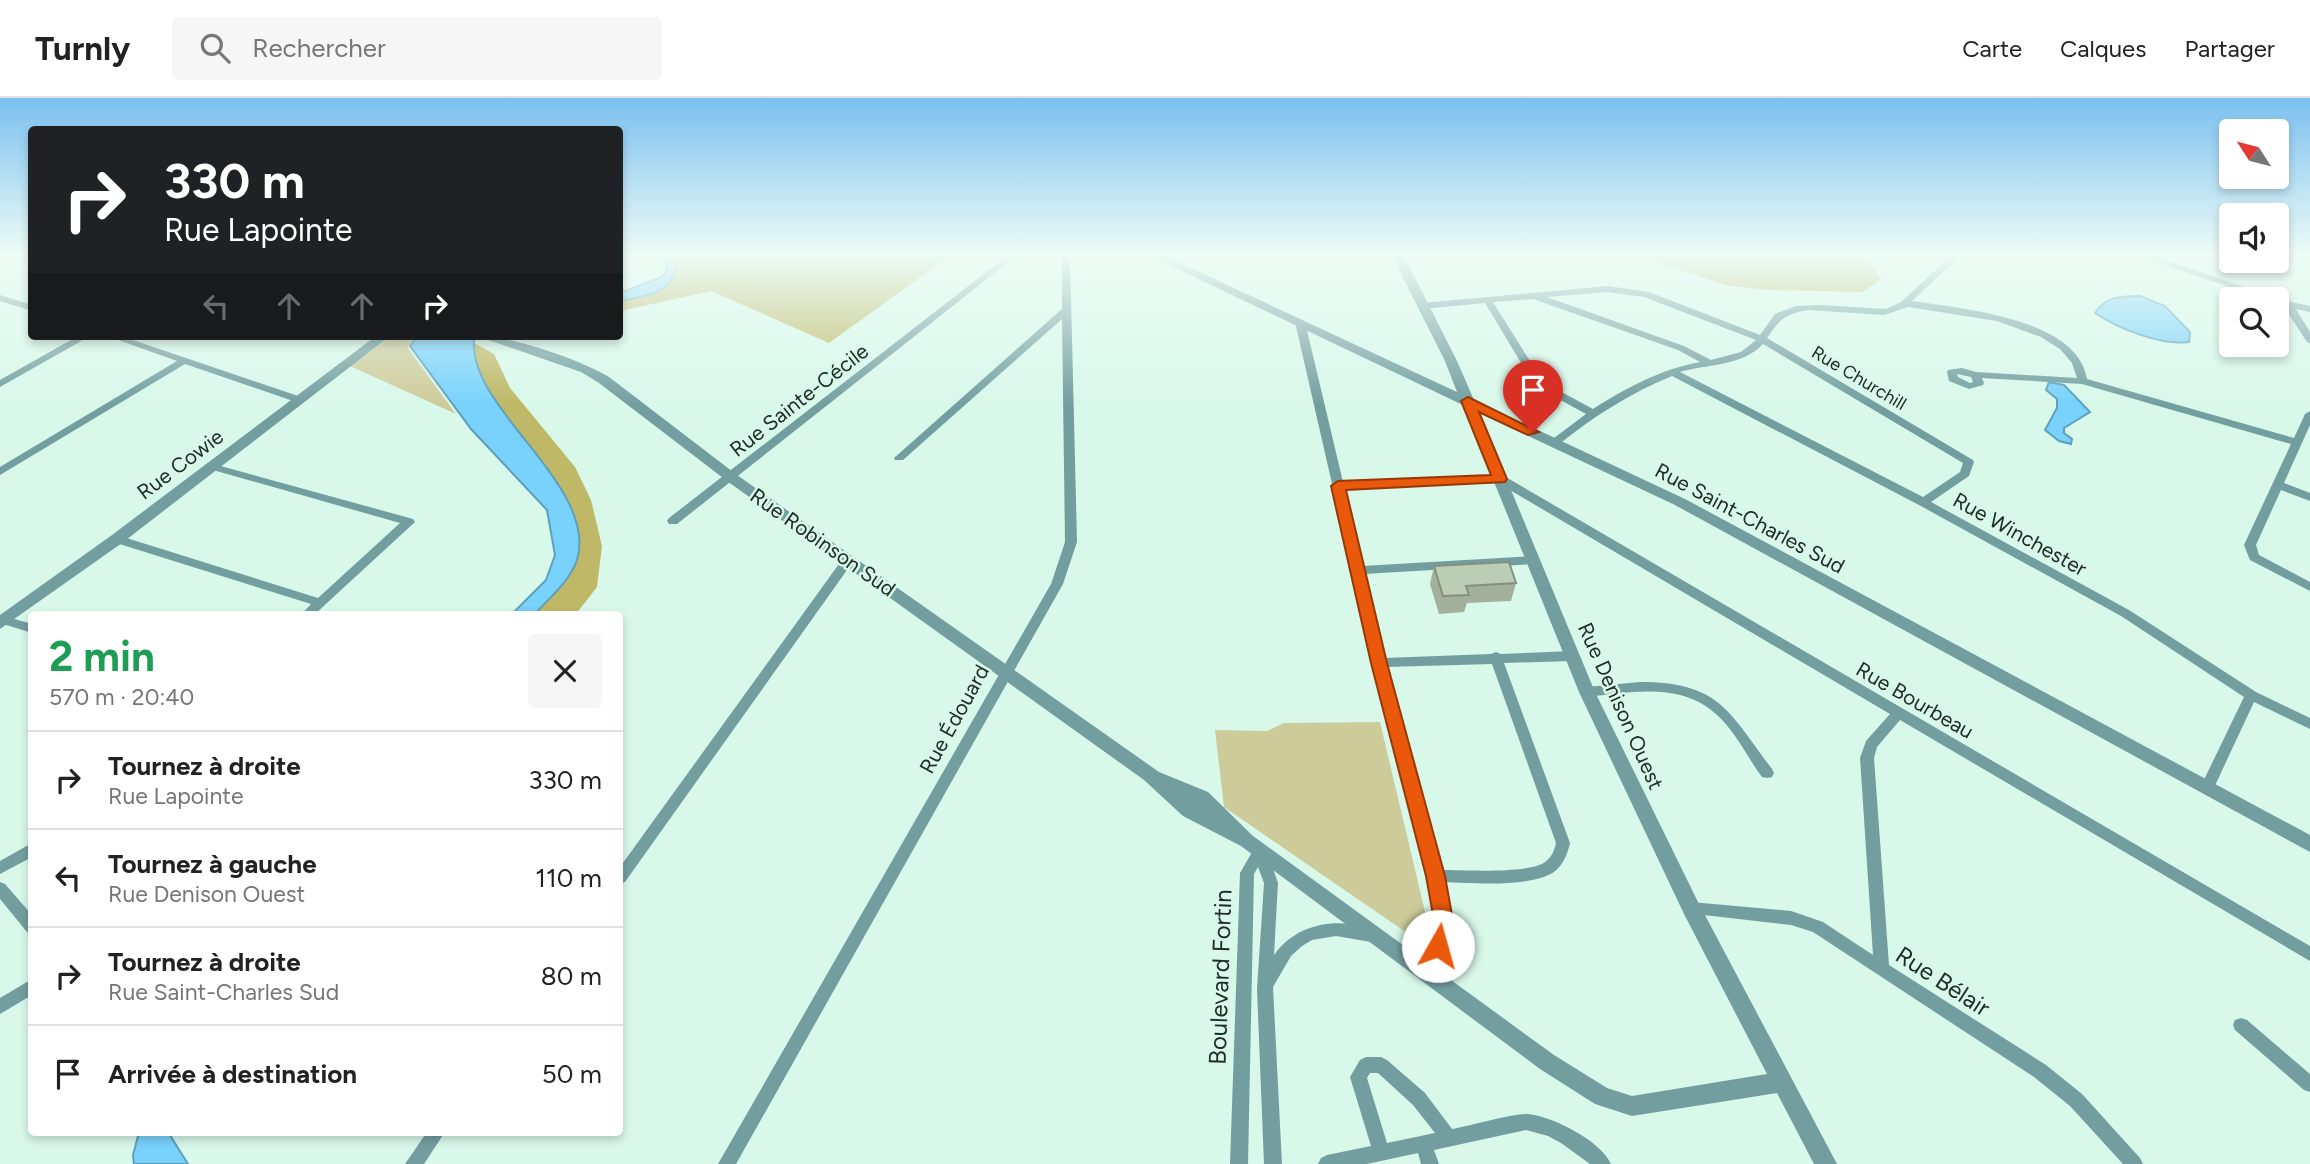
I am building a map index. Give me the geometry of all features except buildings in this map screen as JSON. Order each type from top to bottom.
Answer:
[{"type":"street","name":"Rue Sainte-Cécile","points":[[673,521],[732,478],[949,306]]},
{"type":"street","name":"Rue Édouard","points":[[727,1164],[1005,671],[1057,584],[1071,542],[1067,306]]},
{"type":"street","name":"Rue Saint-Charles Sud","points":[[1265,306],[1680,502],[2310,844]]},
{"type":"street","name":"Rue Denison Ouest","points":[[1422,306],[1451,361],[1587,692],[1691,908],[1826,1164]]},
{"type":"street","points":[[1491,306],[1539,384],[1591,412]]},
{"type":"street","points":[[1562,306],[1681,348],[1707,361]]},
{"type":"street","name":"Rue Churchill","points":[[1673,306],[1763,340],[1969,462],[1965,474],[1923,502]]},
{"type":"street","points":[[1554,443],[1591,412],[1672,372],[1707,361],[1744,354],[1763,340],[1777,318],[1785,313],[1833,309],[1887,312],[1900,306]]},
{"type":"street","points":[[1921,306],[1962,310],[2031,328],[2062,348],[2081,369],[2083,381]]},
{"type":"street","points":[[2289,306],[2310,340]]},
{"type":"street","points":[[899,458],[1067,310]]},
{"type":"street","points":[[1300,322],[1379,663],[1436,876],[1443,915],[1442,932],[1438,946],[1422,969]]},
{"type":"street","points":[[0,384],[79,340]]},
{"type":"street","points":[[124,340],[300,400]]},
{"type":"street","name":"Rue Cowie","points":[[2,622],[117,539],[379,340]]},
{"type":"street","name":"Rue Robinson Sud","points":[[494,340],[586,369],[732,478],[1150,775],[1189,811],[1253,846],[1547,1062],[1602,1097],[1632,1106],[1781,1082]]},
{"type":"street","points":[[0,471],[184,361]]},
{"type":"street","points":[[1421,378],[1446,376],[1452,371],[1451,361]]},
{"type":"street","name":"Rue Winchester","points":[[1672,372],[1923,502],[2125,613],[2251,695],[2310,724]]},
{"type":"street","points":[[1975,375],[2083,381],[2297,442]]},
{"type":"street","points":[[2310,414],[2250,545],[2254,558],[2310,587]]},
{"type":"street","points":[[210,466],[409,522],[311,611]]},
{"type":"street","points":[[1338,486],[1500,479]]},
{"type":"street","name":"Rue Bourbeau","points":[[1500,479],[1897,715],[2310,954]]},
{"type":"street","points":[[2278,485],[2310,497]]},
{"type":"street","points":[[117,539],[320,603]]},
{"type":"street","points":[[623,874],[848,560]]},
{"type":"street","points":[[1357,570],[1533,560]]},
{"type":"street","points":[[2,622],[28,628]]},
{"type":"street","points":[[1379,663],[1572,656]]},
{"type":"street","points":[[1436,876],[1531,873],[1547,869],[1561,855],[1563,843],[1496,657]]},
{"type":"street","points":[[1587,692],[1655,686],[1697,695],[1721,711],[1767,774]]},
{"type":"street","points":[[2207,788],[2251,695]]},
{"type":"street","points":[[1882,968],[1867,758],[1871,745],[1897,715]]},
{"type":"street","name":"Boulevard Fortin","points":[[1253,846],[1270,883],[1265,989],[1273,1164]]},
{"type":"street","name":"Boulevard Fortin","points":[[1239,1164],[1247,873],[1253,846]]},
{"type":"street","points":[[0,868],[28,851]]},
{"type":"street","points":[[0,888],[28,922]]},
{"type":"street","name":"Rue Bélair","points":[[1691,908],[1791,918],[1818,928],[2039,1071],[2076,1100],[2134,1164]]},
{"type":"street","name":"Boulevard Fortin","points":[[1265,989],[1279,956],[1296,941],[1317,932],[1346,929],[1376,936]]},
{"type":"street","points":[[0,1007],[28,988]]},
{"type":"street","points":[[2241,1025],[2310,1084]]},
{"type":"street","points":[[1382,1153],[1358,1077],[1366,1065],[1381,1065],[1419,1099],[1448,1137]]},
{"type":"street","points":[[1327,1164],[1526,1122],[1553,1127],[1590,1152],[1602,1164]]},
{"type":"street","points":[[414,1164],[434,1136]]},
{"type":"street","points":[[1423,1144],[1430,1164]]},
{"type":"shaded area","points":[[623,306],[644,306],[623,310]]},
{"type":"shaded area","points":[[744,306],[881,306],[829,343]]},
{"type":"shaded area","points":[[386,340],[413,340],[407,347],[456,414],[350,366]]},
{"type":"shaded area","points":[[474,343],[494,354],[510,388],[575,467],[591,500],[602,546],[597,587],[578,611],[538,611],[565,582],[574,567],[578,531],[569,503],[552,475],[490,393],[477,367]]},
{"type":"shaded area","points":[[1380,722],[1427,920],[1427,928],[1417,937],[1410,935],[1224,807],[1215,730],[1267,731],[1284,723]]},
{"type":"water","points":[[2164,306],[2190,332],[2189,342],[2178,343],[2140,335],[2095,313],[2100,307]]},
{"type":"water","points":[[415,340],[474,340],[478,366],[491,393],[552,476],[569,504],[579,532],[577,560],[564,582],[538,611],[515,611],[546,580],[555,555],[547,510],[471,429],[410,346]]},
{"type":"water","points":[[2049,382],[2064,385],[2090,412],[2064,428],[2064,433],[2072,439],[2071,444],[2059,441],[2045,430],[2057,408],[2057,399],[2046,390]]},
{"type":"water","points":[[138,1136],[170,1136],[188,1164],[134,1164],[133,1155]]},
{"type":"route","points":[[1438,946],[1443,915],[1436,876],[1379,663],[1338,486],[1500,479],[1468,401],[1533,432]]}]
